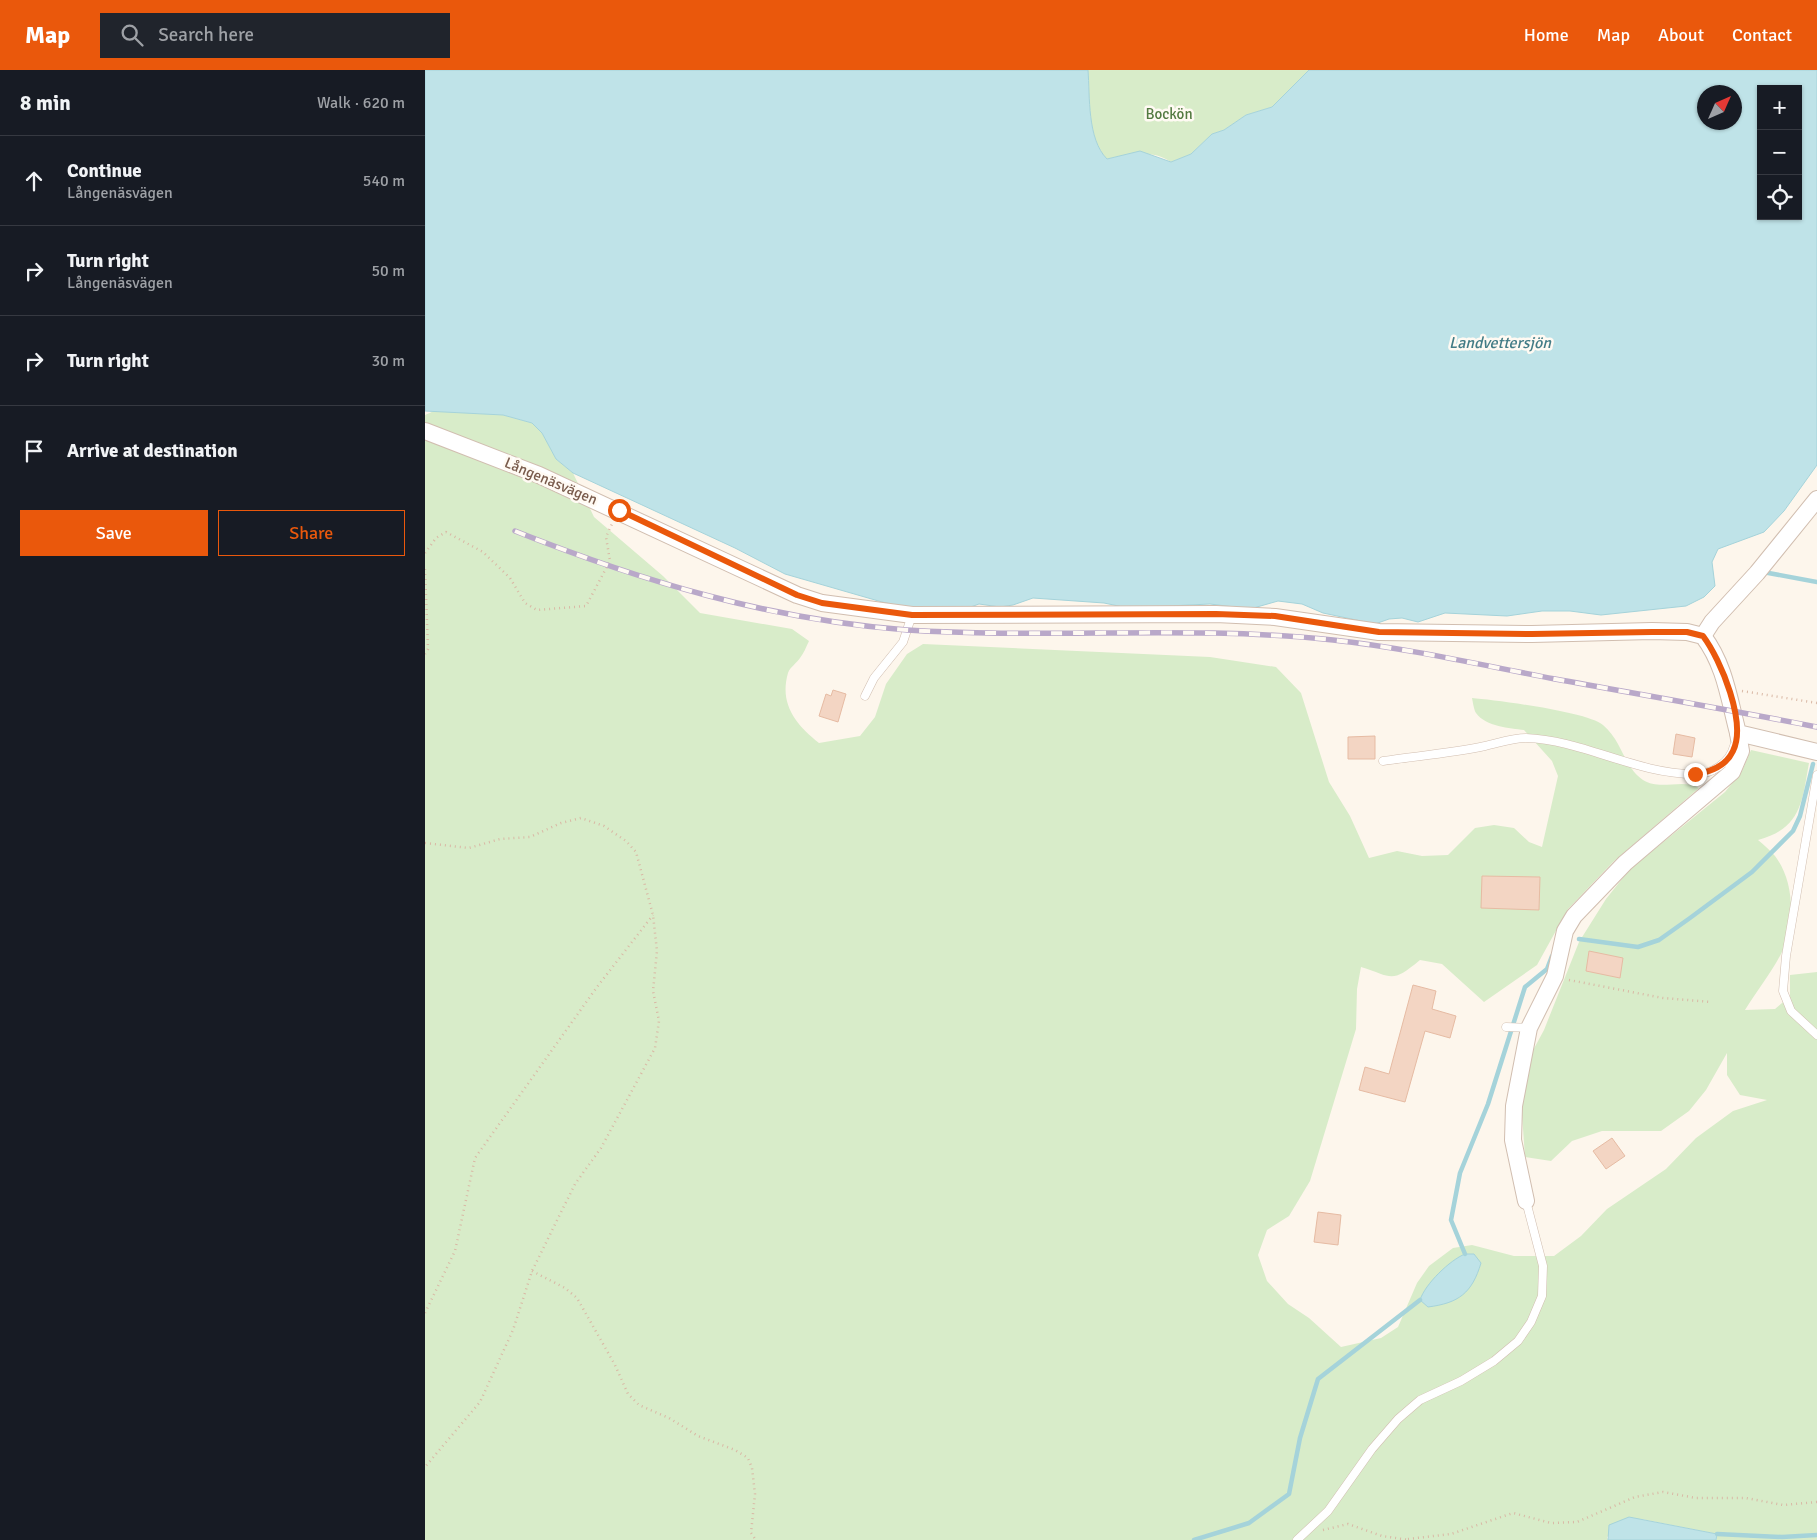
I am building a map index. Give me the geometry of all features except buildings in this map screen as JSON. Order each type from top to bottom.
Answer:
[{"type":"street","name":"Långenäsvägen","points":[[425,431],[539,474],[797,595],[822,603],[912,615],[1216,614],[1275,616],[1379,632],[1532,634],[1687,632],[1703,636]]},
{"type":"street","points":[[1526,1201],[1513,1140],[1513,1106],[1522,1028],[1555,976],[1565,931],[1574,916],[1625,864],[1732,772],[1741,751],[1738,733],[1728,689],[1712,648],[1703,636],[1712,622],[1757,573],[1817,500]]},
{"type":"street","points":[[1738,733],[1817,752]]},
{"type":"lane","points":[[865,696],[874,678],[903,642],[912,615]]},
{"type":"lane","points":[[1383,761],[1527,738],[1577,748],[1668,772],[1695,774],[1711,772],[1721,765],[1733,752],[1738,733]]},
{"type":"lane","points":[[1817,775],[1788,947],[1783,991],[1791,1011],[1817,1035]]},
{"type":"lane","points":[[1506,1027],[1522,1028]]},
{"type":"lane","points":[[1299,1538],[1328,1511],[1372,1448],[1398,1419],[1428,1396],[1461,1381],[1494,1361],[1523,1335],[1542,1296],[1543,1266],[1526,1201]]},
{"type":"path","points":[[425,553],[436,538],[446,532],[483,552],[510,578],[525,603],[537,610],[586,606],[610,560],[606,537],[619,510]]},
{"type":"path","points":[[425,570],[428,649],[425,654]]},
{"type":"path","points":[[1728,689],[1817,704]]},
{"type":"path","points":[[425,843],[469,848],[501,839],[529,837],[561,823],[581,818],[604,826],[626,840],[636,852],[653,915],[657,951],[653,991],[659,1020],[655,1048],[601,1148],[575,1184],[532,1272],[513,1330],[480,1402],[425,1467]]},
{"type":"path","points":[[425,1313],[455,1251],[475,1158],[597,988],[653,915]]},
{"type":"path","points":[[1555,976],[1634,993],[1711,1002]]},
{"type":"path","points":[[532,1272],[565,1288],[577,1298],[615,1365],[628,1394],[639,1405],[669,1418],[698,1436],[735,1450],[748,1458],[752,1468],[755,1494],[751,1533],[756,1540]]},
{"type":"path","points":[[1299,1538],[1349,1524],[1382,1536],[1409,1540],[1451,1534],[1513,1513],[1551,1523],[1577,1522],[1635,1497],[1663,1492],[1696,1498],[1746,1498],[1783,1504],[1817,1502]]},
{"type":"green space","name":"Bockön","points":[[1088,70],[1309,70],[1272,107],[1246,115],[1224,130],[1212,134],[1191,154],[1171,162],[1156,155],[1148,154],[1131,154],[1107,159],[1101,151],[1093,129]]},
{"type":"green space","points":[[434,411],[503,415],[532,423],[542,433],[556,459],[573,473],[594,517],[663,576],[700,613],[792,629],[809,641],[799,660],[788,673],[786,694],[791,713],[803,729],[819,743],[860,736],[875,717],[886,684],[907,654],[923,644],[1210,657],[1276,667],[1301,693],[1329,782],[1350,816],[1369,858],[1397,851],[1422,856],[1448,855],[1475,828],[1494,825],[1514,828],[1529,842],[1542,847],[1558,776],[1552,761],[1524,730],[1499,726],[1480,718],[1475,712],[1472,698],[1541,707],[1594,720],[1610,732],[1631,768],[1643,780],[1657,784],[1693,785],[1699,788],[1613,862],[1568,909],[1537,965],[1484,1002],[1442,964],[1420,960],[1403,973],[1392,976],[1386,976],[1361,967],[1357,989],[1356,1029],[1310,1181],[1289,1216],[1267,1230],[1258,1255],[1267,1281],[1288,1304],[1309,1318],[1341,1347],[1381,1338],[1398,1327],[1417,1283],[1429,1266],[1453,1248],[1472,1245],[1514,1256],[1554,1256],[1581,1236],[1607,1209],[1666,1169],[1696,1138],[1733,1111],[1767,1100],[1740,1095],[1727,1075],[1727,1053],[1706,1090],[1689,1111],[1661,1131],[1602,1131],[1572,1141],[1551,1161],[1525,1157],[1521,1100],[1531,1054],[1544,1030],[1579,942],[1606,899],[1630,869],[1725,792],[1742,771],[1751,750],[1809,763],[1801,801],[1792,820],[1773,835],[1758,840],[1773,854],[1782,866],[1789,890],[1791,916],[1782,952],[1745,1010],[1775,1009],[1790,996],[1790,975],[1817,972],[1817,1540],[1716,1540],[1717,1534],[1641,1519],[1607,1537],[1608,1540],[425,1540],[425,415]]},
{"type":"water","name":"Landvettersjön","points":[[425,70],[1088,70],[1093,129],[1096,140],[1107,159],[1140,151],[1171,162],[1191,154],[1212,134],[1224,130],[1246,115],[1272,107],[1309,70],[1817,70],[1817,465],[1784,511],[1764,532],[1718,549],[1712,562],[1715,586],[1704,597],[1686,606],[1601,615],[1570,611],[1542,611],[1507,616],[1445,613],[1418,622],[1402,618],[1389,619],[1375,624],[1323,613],[1302,604],[1278,601],[1250,609],[1210,604],[1128,608],[1104,603],[1033,598],[1000,607],[979,604],[968,608],[909,608],[785,574],[735,548],[573,473],[556,459],[542,433],[532,423],[503,415],[425,411]]},
{"type":"water","points":[[1465,1254],[1474,1254],[1481,1263],[1473,1282],[1463,1295],[1456,1299],[1448,1303],[1428,1307],[1420,1300],[1427,1287],[1445,1267]]},
{"type":"water","points":[[1629,1517],[1717,1534],[1716,1540],[1608,1540],[1609,1525]]},
{"type":"waterway","points":[[1763,572],[1817,582]]},
{"type":"waterway","points":[[1579,939],[1638,947],[1659,940],[1752,872],[1793,831],[1800,816],[1813,764]]},
{"type":"waterway","points":[[1465,1254],[1451,1220],[1460,1173],[1488,1104],[1525,987],[1547,969],[1552,956]]},
{"type":"waterway","points":[[1194,1540],[1249,1523],[1289,1494],[1300,1438],[1318,1379],[1420,1300]]},
{"type":"waterway","points":[[1717,1534],[1782,1537],[1817,1535]]},
{"type":"railway","points":[[515,531],[610,566],[707,596],[806,617],[856,625],[907,630],[960,632],[1227,633],[1333,640],[1416,652],[1817,727]]},
{"type":"route","points":[[619,510],[671,537],[797,595],[822,603],[912,615],[1216,614],[1275,616],[1379,632],[1459,634],[1687,632],[1703,636],[1712,648],[1728,689],[1738,733],[1733,752],[1721,765],[1711,772],[1695,774]]}]
